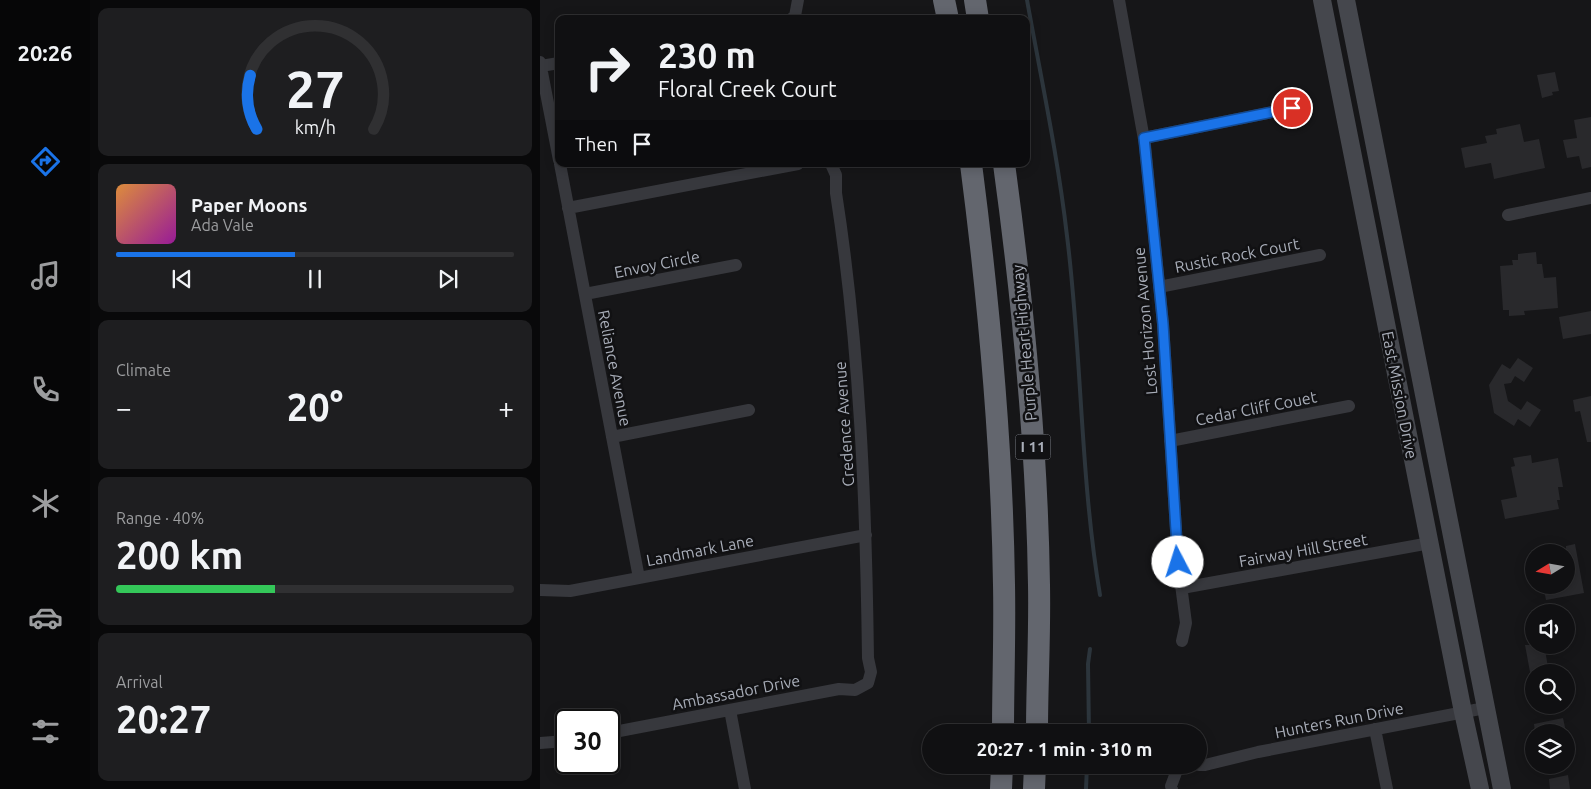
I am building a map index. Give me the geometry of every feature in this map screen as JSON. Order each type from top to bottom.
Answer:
[{"type":"highway","points":[[944,0],[947,15]]},
{"type":"highway","points":[[975,0],[977,15]]},
{"type":"highway","name":"Purple Heart Highway","points":[[971,167],[987,284],[998,440],[1004,585],[1003,724]]},
{"type":"highway","name":"Purple Heart Highway","points":[[1004,167],[1020,280],[1033,437],[1039,585],[1037,724]]},
{"type":"highway","points":[[1001,789],[1002,774]]},
{"type":"highway","points":[[1034,789],[1035,774]]},
{"type":"street","points":[[794,15],[798,0]]},
{"type":"street","name":"Lost Horizon Avenue","points":[[1119,0],[1144,138],[1159,287],[1178,562],[1186,623],[1182,641]]},
{"type":"street","name":"East Mission Drive","points":[[1322,0],[1463,712],[1480,789]]},
{"type":"street","points":[[1338,0],[1354,82],[1368,111]]},
{"type":"street","name":"East Mission Drive","points":[[1346,0],[1502,789]]},
{"type":"street","points":[[555,63],[540,64],[555,140]]},
{"type":"street","points":[[1144,138],[1292,108]]},
{"type":"street","name":"Reliance Avenue","points":[[561,167],[640,578]]},
{"type":"street","points":[[568,208],[782,167]]},
{"type":"street","name":"Credence Avenue","points":[[832,167],[836,175],[836,193],[853,329],[860,408],[866,535],[868,658],[871,672],[868,683]]},
{"type":"street","points":[[1508,215],[1591,198]]},
{"type":"street","name":"Rustic Rock Court","points":[[1159,287],[1320,256]]},
{"type":"street","name":"Envoy Circle","points":[[584,294],[736,266]]},
{"type":"street","name":"Cedar Cliff Couet","points":[[1170,442],[1349,406]]},
{"type":"street","points":[[612,437],[750,410]]},
{"type":"street","name":"Landmark Lane","points":[[540,590],[570,591],[866,535]]},
{"type":"street","name":"Fairway Hill Street","points":[[1182,588],[1430,543]]},
{"type":"street","name":"Ambassador Drive","points":[[620,731],[839,689],[855,690],[868,683]]},
{"type":"street","name":"Hunters Run Drive","points":[[1207,765],[1258,752],[1485,708]]},
{"type":"street","points":[[730,710],[745,789]]},
{"type":"street","points":[[1375,729],[1387,789]]},
{"type":"street","points":[[540,743],[555,742]]},
{"type":"street","points":[[1172,789],[1176,774]]},
{"type":"building","points":[[1555,72],[1559,91],[1552,92],[1553,95],[1542,98],[1537,75]]},
{"type":"building","points":[[1591,117],[1591,167],[1582,169],[1579,156],[1567,158],[1563,140],[1577,138],[1574,120]]},
{"type":"building","points":[[1520,124],[1524,142],[1539,139],[1545,168],[1494,179],[1491,163],[1465,168],[1461,148],[1487,143],[1485,136],[1497,134],[1496,129]]},
{"type":"building","points":[[1536,252],[1537,264],[1542,264],[1544,278],[1556,277],[1558,308],[1524,311],[1525,315],[1509,316],[1509,310],[1503,310],[1500,266],[1513,265],[1512,260],[1518,260],[1518,254]]},
{"type":"building","points":[[1591,311],[1591,334],[1563,339],[1559,317]]},
{"type":"building","points":[[1518,358],[1533,368],[1524,382],[1515,376],[1511,383],[1504,384],[1508,401],[1521,410],[1527,401],[1541,410],[1530,427],[1518,419],[1514,426],[1494,413],[1489,385],[1502,364],[1510,369]]},
{"type":"building","points":[[1591,396],[1591,442],[1587,442],[1580,411],[1575,412],[1573,400]]},
{"type":"building","points":[[1531,455],[1532,463],[1558,458],[1563,487],[1558,487],[1560,500],[1557,500],[1559,509],[1505,519],[1501,500],[1517,497],[1511,467],[1515,466],[1513,458]]},
{"type":"building","points":[[1575,544],[1584,593],[1546,600],[1545,594],[1575,594]]},
{"type":"building","points":[[1527,654],[1546,654],[1548,664],[1529,664]]},
{"type":"building","points":[[1563,718],[1564,724],[1534,724]]},
{"type":"building","points":[[1568,775],[1570,789],[1550,789],[1549,779]]},
{"type":"waterway","points":[[1027,0],[1030,15]]},
{"type":"waterway","points":[[1030,16],[1054,147],[1067,236],[1076,326],[1093,550],[1100,595]]},
{"type":"waterway","points":[[1089,724],[1088,664],[1090,649]]},
{"type":"waterway","points":[[1086,789],[1087,774]]},
{"type":"route","points":[[1178,562],[1163,324],[1144,138],[1292,108]]}]
